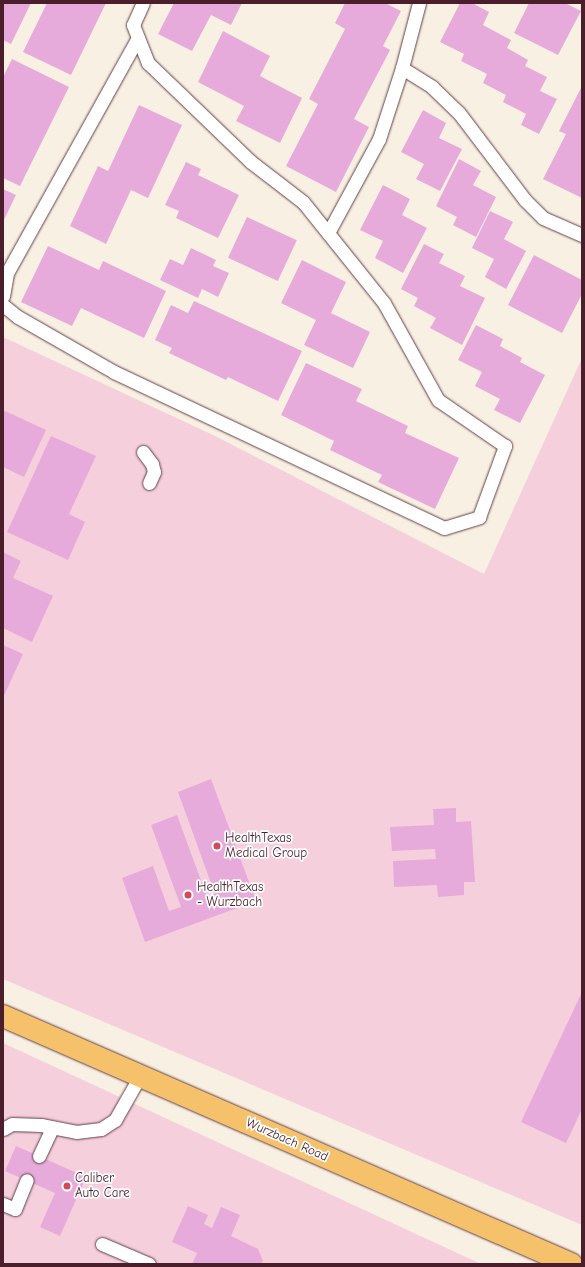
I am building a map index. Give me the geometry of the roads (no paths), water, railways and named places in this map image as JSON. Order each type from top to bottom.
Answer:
[{"type":"main road","name":"Wurzbach Road","points":[[3,1016],[571,1264]]},
{"type":"lane","points":[[3,305],[18,317],[114,372],[444,528],[479,517],[504,446],[438,400],[384,303],[303,202],[251,162],[148,63],[133,25],[143,3]]},
{"type":"lane","points":[[328,233],[379,139],[402,68],[418,3]]},
{"type":"lane","points":[[3,296],[7,273],[138,38]]},
{"type":"lane","points":[[402,68],[432,87],[459,114],[525,200],[543,218],[582,235]]},
{"type":"lane","points":[[3,1130],[12,1124],[76,1132],[101,1129],[115,1120],[140,1076]]},
{"type":"lane","points":[[39,1156],[52,1128]]},
{"type":"lane","points":[[9,1206],[27,1180]]},
{"type":"lane","points":[[102,1244],[149,1264]]},
{"type":"place","name":"HealthTexas Medical Group","points":[[217,846]]},
{"type":"place","name":"HealthTexas - Wurzbach","points":[[188,895]]},
{"type":"place","name":"Caliber Auto Care","points":[[67,1186]]}]
